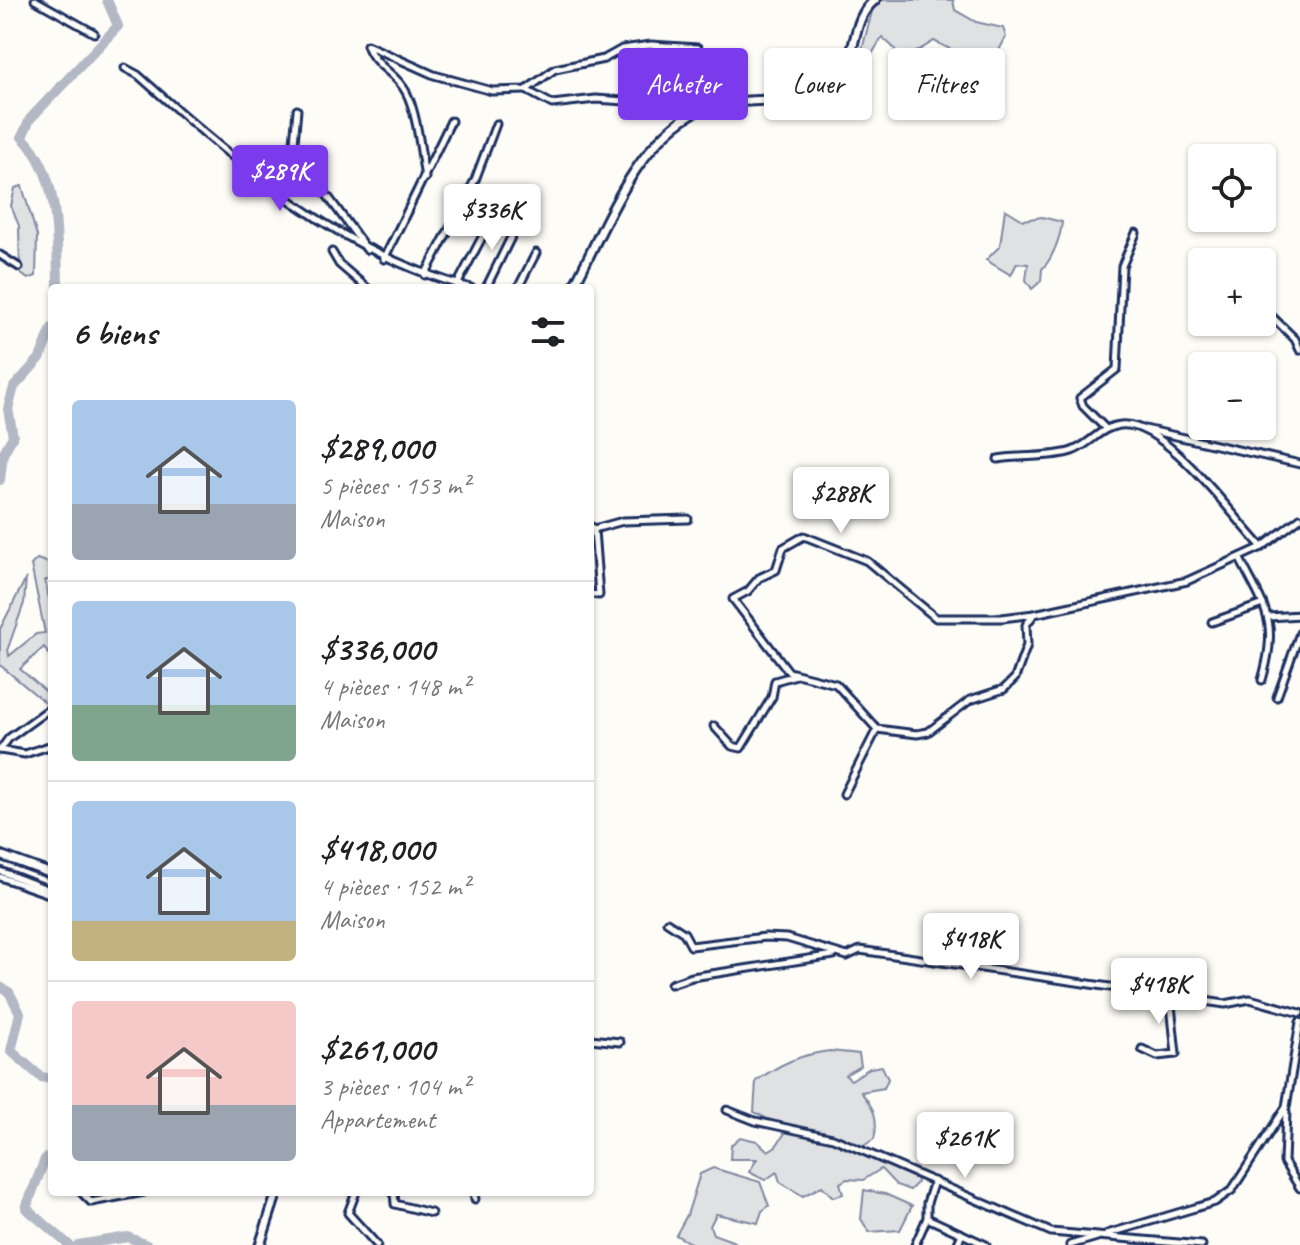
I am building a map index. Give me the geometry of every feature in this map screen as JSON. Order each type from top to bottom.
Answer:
[{"type":"street","points":[[35,0],[94,33]]},
{"type":"street","points":[[748,102],[814,93],[835,83],[848,59],[863,10],[875,0]]},
{"type":"street","points":[[425,178],[408,95],[395,78],[376,65],[367,45],[454,83],[492,91],[526,90],[552,104],[596,99],[618,101]]},
{"type":"street","points":[[629,48],[651,45],[698,48]]},
{"type":"street","points":[[526,90],[555,69],[604,59],[618,51]]},
{"type":"street","points":[[125,68],[138,75],[226,155],[277,193],[384,259],[454,284]]},
{"type":"street","points":[[297,110],[294,143],[297,154],[368,250]]},
{"type":"street","points":[[575,284],[624,185],[662,139],[684,120]]},
{"type":"street","points":[[384,259],[451,121]]},
{"type":"street","points":[[425,275],[475,180],[496,124]]},
{"type":"street","points":[[458,284],[499,205]]},
{"type":"street","points":[[488,284],[519,221]]},
{"type":"street","points":[[1106,429],[1083,406],[1080,398],[1117,369],[1122,266],[1136,233]]},
{"type":"street","points":[[332,252],[339,264],[362,284]]},
{"type":"street","points":[[520,284],[536,253]]},
{"type":"street","points":[[0,255],[19,267]]},
{"type":"street","points":[[1276,321],[1295,339],[1300,350]]},
{"type":"street","points":[[998,459],[1074,451],[1106,429],[1123,424],[1130,426],[1160,438],[1201,476],[1262,547]]},
{"type":"street","points":[[1130,426],[1182,435],[1253,456],[1300,464]]},
{"type":"street","points":[[1034,614],[1026,625],[1023,659],[1015,678],[1004,689],[970,700],[928,732],[917,734],[877,729],[836,684],[789,672],[733,599],[748,591],[759,578],[776,570],[783,548],[804,536],[867,561],[936,618],[1002,618],[1034,614],[1187,581],[1262,547],[1300,518]]},
{"type":"street","points":[[594,528],[623,521],[688,519]]},
{"type":"street","points":[[594,547],[599,595],[594,594]]},
{"type":"street","points":[[1240,559],[1269,617],[1272,645],[1262,680]]},
{"type":"street","points":[[1212,622],[1263,604]]},
{"type":"street","points":[[1269,617],[1300,615]]},
{"type":"street","points":[[1277,697],[1300,633]]},
{"type":"street","points":[[714,726],[732,746],[741,748],[772,697],[775,681],[797,675]]},
{"type":"street","points":[[48,710],[9,738],[0,750],[25,754],[48,746]]},
{"type":"street","points":[[844,794],[877,729]]},
{"type":"street","points":[[0,855],[48,873]]},
{"type":"street","points":[[0,871],[48,891]]},
{"type":"street","points":[[0,877],[48,892]]},
{"type":"street","points":[[667,922],[684,933],[691,946],[765,937],[787,938],[847,956],[860,950],[1225,1004],[1250,999],[1300,1013]]},
{"type":"street","points":[[671,984],[692,977],[839,954]]},
{"type":"street","points":[[1142,1049],[1157,1056],[1176,1054],[1170,995]]},
{"type":"street","points":[[1300,1026],[1286,1107],[1284,1162],[1300,1188]]},
{"type":"street","points":[[594,1039],[620,1042]]},
{"type":"street","points":[[1070,1245],[1215,1202],[1232,1190],[1286,1107]]},
{"type":"street","points":[[727,1110],[755,1121],[833,1138],[1051,1232],[1202,1245]]},
{"type":"street","points":[[915,1245],[927,1218],[927,1203],[934,1181]]},
{"type":"street","points":[[85,1196],[91,1202],[123,1196]]},
{"type":"street","points":[[260,1245],[276,1196]]},
{"type":"street","points":[[354,1196],[348,1213],[377,1245]]},
{"type":"street","points":[[394,1196],[395,1204],[431,1213]]},
{"type":"street","points":[[927,1218],[986,1245]]},
{"type":"street","points":[[957,1245],[962,1234]]},
{"type":"shaded area","points":[[875,0],[953,0],[955,10],[976,22],[1003,28],[1006,37],[1000,48],[948,48],[934,41],[923,48],[894,48],[882,37],[872,54],[872,48],[862,48]]},
{"type":"shaded area","points":[[22,186],[37,236],[36,276],[28,279],[20,273],[19,226],[11,206],[15,188]]},
{"type":"shaded area","points":[[1005,209],[1023,220],[1042,217],[1062,222],[1055,247],[1042,269],[1041,281],[1032,289],[1026,280],[1028,264],[1017,263],[1011,275],[986,260],[1000,246]]},
{"type":"shaded area","points":[[37,559],[48,563],[48,580],[45,580],[48,594],[48,654],[44,647],[20,669],[48,693],[48,705],[0,665],[0,629],[26,578],[24,603],[8,648],[9,656],[36,634],[45,633],[31,565]]},
{"type":"shaded area","points":[[830,1051],[859,1054],[861,1066],[845,1075],[851,1080],[870,1068],[882,1066],[888,1079],[884,1088],[861,1092],[876,1120],[874,1139],[862,1147],[915,1171],[917,1183],[910,1190],[896,1185],[881,1169],[863,1180],[847,1179],[840,1183],[843,1194],[833,1197],[822,1186],[803,1196],[780,1182],[777,1172],[765,1180],[749,1172],[757,1159],[730,1159],[731,1145],[740,1137],[757,1141],[768,1151],[785,1133],[776,1123],[754,1112],[756,1081],[791,1061]]},
{"type":"shaded area","points":[[713,1168],[760,1182],[769,1206],[762,1211],[758,1223],[716,1214],[710,1226],[713,1234],[735,1242],[735,1245],[694,1245],[676,1235],[687,1215],[700,1174]]},
{"type":"shaded area","points":[[864,1190],[885,1194],[912,1206],[900,1230],[869,1232],[861,1219]]},
{"type":"waterway","points":[[58,284],[56,228],[50,188],[44,169],[22,137],[30,119],[118,26],[107,0]]},
{"type":"waterway","points":[[0,480],[3,454],[13,436],[8,409],[14,387],[40,358],[48,338]]},
{"type":"waterway","points":[[0,987],[9,992],[20,1013],[11,1051],[41,1077],[48,1078]]},
{"type":"waterway","points":[[48,1157],[26,1208],[69,1245]]},
{"type":"waterway","points":[[78,1245],[128,1237],[147,1245]]}]
